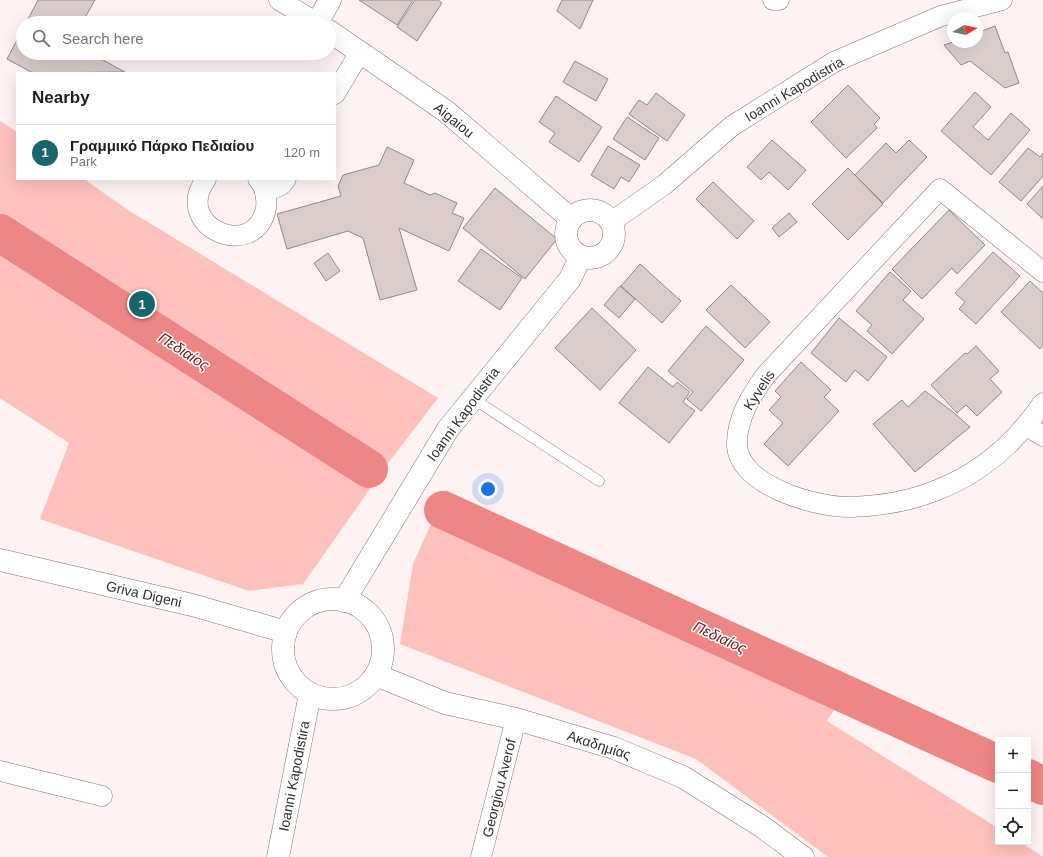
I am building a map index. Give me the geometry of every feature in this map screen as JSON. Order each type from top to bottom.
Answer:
[{"type":"street","points":[[279,0],[305,16]]},
{"type":"street","points":[[321,16],[330,0]]},
{"type":"street","name":"Ioanni Kapodistria","points":[[611,222],[664,185],[732,126],[834,62],[942,16],[1002,0]]},
{"type":"street","name":"Aigaiou","points":[[336,36],[447,112],[571,219]]},
{"type":"street","points":[[336,92],[360,52]]},
{"type":"street","points":[[205,180],[198,197],[199,209],[203,220],[212,229],[221,234],[231,236],[252,230],[265,213],[266,202],[262,185],[281,185],[285,180]]},
{"type":"street","name":"Kyvelis","points":[[1043,272],[940,189],[765,376],[750,399],[740,419],[737,443],[740,460],[754,476],[776,490],[807,501],[850,507],[896,502],[936,491],[973,472],[1002,451],[1035,431],[1043,403]]},
{"type":"street","points":[[584,210],[591,210],[599,212],[611,222],[614,237],[606,252],[593,258],[581,256],[571,249],[567,242],[567,226],[571,219],[584,210]]},
{"type":"street","name":"Ioanni Kapodistria","points":[[344,600],[448,429],[570,279],[581,256]]},
{"type":"street","name":"Griva Digeni","points":[[0,560],[192,605],[286,632]]},
{"type":"street","points":[[323,600],[344,600],[360,607],[369,615],[380,634],[383,648],[381,663],[376,675],[367,686],[356,694],[340,699],[329,700],[310,694],[298,685],[288,671],[284,657],[286,632],[295,617],[310,605],[323,600]]},
{"type":"street","name":"Ακαδημίας","points":[[376,675],[445,703],[516,719],[614,748],[683,777],[761,826],[803,857]]},
{"type":"street","name":"Ioanni Kapodistira","points":[[278,857],[310,694]]},
{"type":"street","name":"Georgiou Averof","points":[[481,857],[516,719]]},
{"type":"street","points":[[0,771],[102,796]]},
{"type":"lane","points":[[472,398],[599,481]]},
{"type":"shaded area","points":[[0,121],[16,131],[16,180],[85,180],[128,210],[438,398],[389,462],[303,584],[249,591],[40,519],[69,443],[0,398]]},
{"type":"shaded area","points":[[446,490],[842,697],[827,721],[995,826],[995,845],[1025,845],[1043,857],[828,857],[696,759],[400,644],[413,564]]},
{"type":"building","points":[[38,0],[95,0],[86,16],[30,16]]},
{"type":"building","points":[[359,0],[413,0],[397,25]]},
{"type":"building","points":[[415,0],[438,0],[442,3],[417,41],[397,27]]},
{"type":"building","points":[[562,0],[593,0],[580,29],[557,11]]},
{"type":"building","points":[[995,26],[1005,53],[1008,52],[1019,83],[1005,88],[970,61],[961,65],[944,45],[947,44],[947,48],[983,48],[983,31]]},
{"type":"building","points":[[16,42],[16,60],[103,60],[125,72],[31,72],[7,59]]},
{"type":"building","points":[[575,61],[608,79],[596,101],[563,82]]},
{"type":"building","points":[[848,85],[880,118],[874,124],[877,128],[846,158],[811,122]]},
{"type":"building","points":[[975,92],[991,107],[973,127],[988,140],[1011,113],[1030,130],[991,175],[941,131]]},
{"type":"building","points":[[656,93],[685,115],[667,141],[629,114],[639,100],[647,105]]},
{"type":"building","points":[[556,96],[602,127],[579,162],[549,142],[555,133],[539,122]]},
{"type":"building","points":[[627,117],[659,138],[645,160],[613,139]]},
{"type":"building","points":[[772,140],[806,170],[788,190],[769,172],[761,180],[747,167]]},
{"type":"building","points":[[909,140],[927,157],[883,203],[855,175],[886,143],[896,153]]},
{"type":"building","points":[[608,146],[640,165],[629,182],[621,177],[614,189],[591,175]]},
{"type":"building","points":[[387,147],[414,160],[404,183],[430,195],[435,193],[457,203],[452,213],[464,218],[449,251],[399,228],[417,290],[380,300],[363,238],[348,231],[287,249],[277,214],[341,196],[338,186],[343,175],[379,165]]},
{"type":"building","points":[[1028,148],[1040,157],[1043,153],[1043,176],[1021,201],[999,182]]},
{"type":"building","points":[[848,168],[883,204],[848,240],[812,204]]},
{"type":"building","points":[[713,182],[754,221],[737,239],[696,199]]},
{"type":"building","points":[[1043,186],[1043,219],[1027,204]]},
{"type":"building","points":[[495,188],[557,239],[525,279],[463,228]]},
{"type":"building","points":[[949,210],[985,245],[957,274],[952,268],[922,299],[892,269]]},
{"type":"building","points":[[789,213],[797,222],[779,237],[772,228]]},
{"type":"building","points":[[481,249],[522,278],[500,310],[458,281]]},
{"type":"building","points":[[993,252],[1020,276],[976,324],[959,309],[965,302],[955,293]]},
{"type":"building","points":[[328,253],[340,271],[326,281],[314,263]]},
{"type":"building","points":[[640,264],[681,301],[662,323],[621,286]]},
{"type":"building","points":[[890,272],[911,291],[903,300],[924,319],[892,354],[867,331],[872,325],[856,311]]},
{"type":"building","points":[[1030,281],[1043,293],[1043,345],[1040,349],[1001,312]]},
{"type":"building","points":[[731,285],[770,322],[745,348],[706,310]]},
{"type":"building","points":[[620,286],[635,299],[619,318],[604,305]]},
{"type":"building","points":[[592,308],[636,350],[600,390],[555,348]]},
{"type":"building","points":[[839,318],[887,357],[868,381],[855,370],[846,382],[811,353]]},
{"type":"building","points":[[706,326],[744,360],[701,411],[687,399],[693,392],[668,371]]},
{"type":"building","points":[[976,346],[999,371],[990,379],[1002,392],[977,416],[966,405],[957,413],[931,385],[965,353],[967,354]]},
{"type":"building","points":[[801,362],[831,390],[824,397],[839,411],[788,466],[764,444],[783,423],[769,410],[781,397],[775,391]]},
{"type":"building","points":[[648,367],[673,387],[677,382],[690,392],[683,402],[695,411],[669,443],[619,403]]},
{"type":"building","points":[[925,391],[970,427],[915,472],[873,424],[902,400],[908,407]]},
{"type":"waterway","name":"Πεδιαίος","points":[[0,233],[369,469]]},
{"type":"waterway","name":"Πεδιαίος","points":[[443,510],[995,763]]},
{"type":"waterway","name":"Πεδιαίος","points":[[1031,780],[1043,786]]},
{"type":"place","name":"Γραμμικό Πάρκο Πεδιαίου","points":[[142,304]]}]
